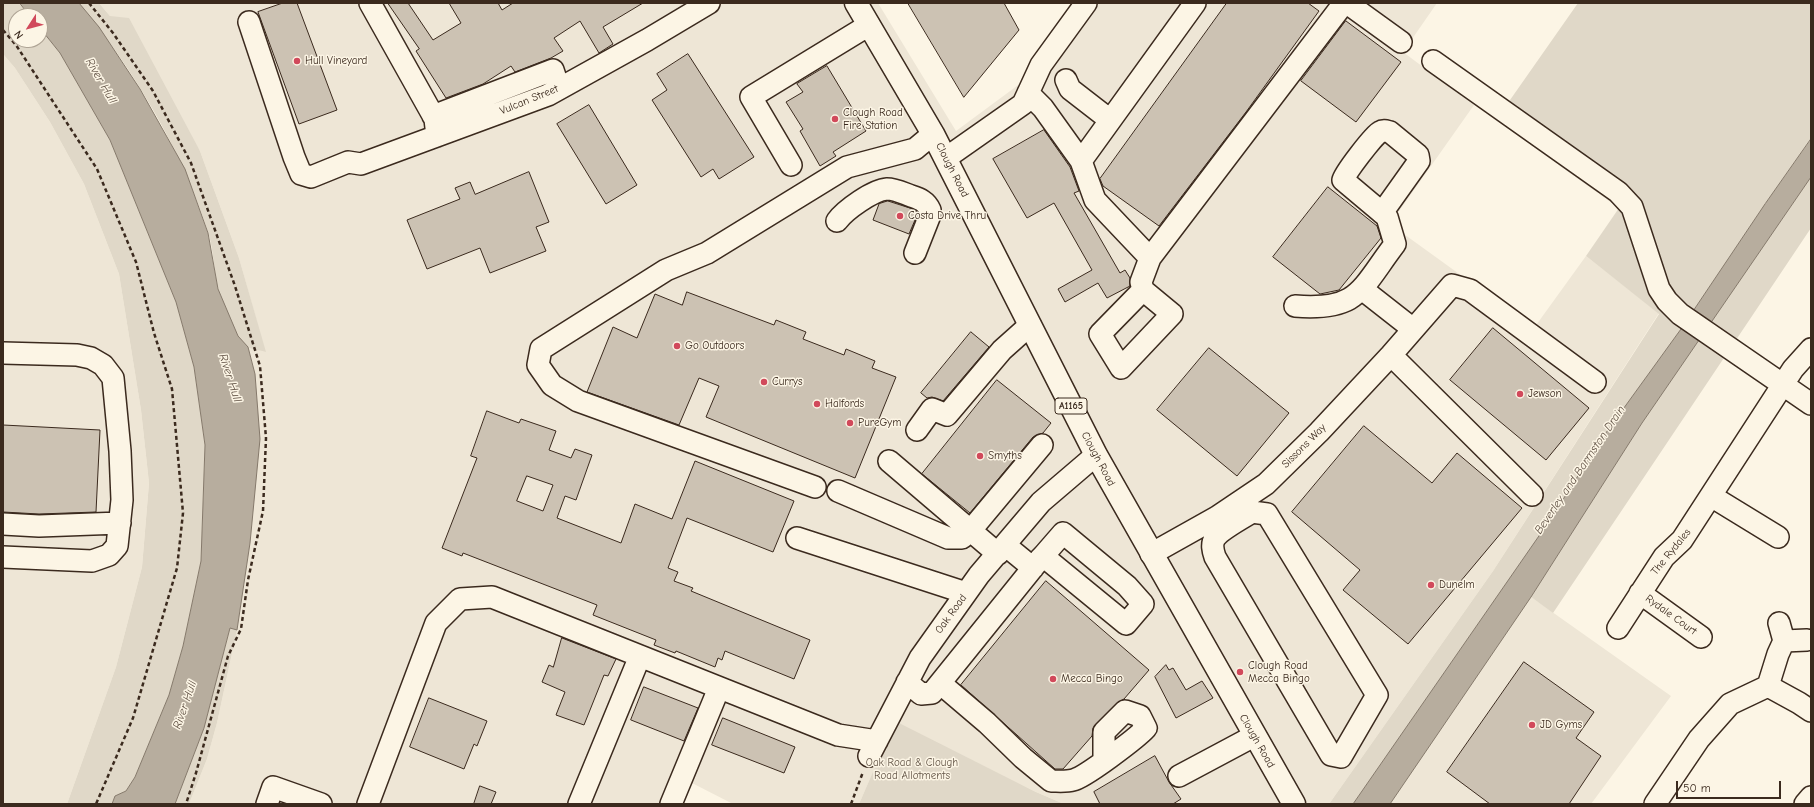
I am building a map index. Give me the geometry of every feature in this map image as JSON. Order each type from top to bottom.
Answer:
[{"type":"main road","name":"Clough Road","points":[[856,3],[946,158],[1096,455],[1254,736],[1294,804]]},
{"type":"street","points":[[370,3],[435,126]]},
{"type":"street","points":[[946,158],[1023,104],[1041,65],[1086,3]]},
{"type":"street","points":[[1081,161],[1196,3]]},
{"type":"street","points":[[1143,290],[1141,282],[1150,258],[1346,3],[1401,42]]},
{"type":"street","name":"Vulcan Street","points":[[249,22],[294,157],[302,174],[311,177],[348,162],[360,164],[435,126],[548,95],[697,6]]},
{"type":"street","points":[[791,165],[751,98],[869,25]]},
{"type":"street","points":[[1432,61],[1618,192],[1632,206],[1659,289],[1667,301],[1680,314],[1811,404]]},
{"type":"street","points":[[1066,80],[1070,89],[1110,120]]},
{"type":"street","points":[[1028,93],[1044,108],[1081,161],[1095,200],[1150,258]]},
{"type":"street","points":[[815,487],[578,401],[552,385],[538,365],[541,349],[666,270],[707,253],[847,167],[915,149],[933,134]]},
{"type":"street","points":[[836,221],[842,214],[866,198],[876,192],[886,189],[896,190],[924,200],[930,210],[930,215],[916,253]]},
{"type":"street","points":[[1295,306],[1318,308],[1340,304],[1362,289],[1394,244],[1387,217],[1382,212]]},
{"type":"street","name":"Sissons Way","points":[[1151,554],[1230,517],[1319,432],[1391,355],[1412,329],[1452,285],[1470,290],[1594,382]]},
{"type":"street","points":[[1362,289],[1412,329]]},
{"type":"street","points":[[917,430],[932,409],[947,415],[1002,350],[1030,325]]},
{"type":"street","name":"The Rydales","points":[[1618,628],[1664,557],[1682,540],[1793,370],[1811,349]]},
{"type":"street","points":[[3,353],[77,355],[91,358],[103,365],[113,378],[120,451],[122,500],[117,546],[109,555],[92,561],[3,557]]},
{"type":"street","points":[[1391,355],[1532,495]]},
{"type":"street","points":[[838,491],[948,538],[962,538],[971,530],[1042,445]]},
{"type":"street","name":"Oak Road","points":[[873,749],[920,658],[966,593],[1001,549],[1042,502],[1096,455]]},
{"type":"street","points":[[889,461],[971,530],[1001,549],[1038,562],[1126,624],[1143,604],[1127,586],[1063,533],[1038,562],[932,693],[921,694],[907,682]]},
{"type":"street","points":[[1710,496],[1778,536]]},
{"type":"street","points":[[1252,512],[1266,514],[1377,695],[1341,757],[1331,755],[1215,557],[1212,548],[1215,538],[1230,517],[1252,512]]},
{"type":"street","points":[[3,524],[39,526],[120,523]]},
{"type":"street","points":[[797,538],[966,593]]},
{"type":"street","name":"Rydale Court","points":[[1640,593],[1701,637]]},
{"type":"street","points":[[368,804],[436,623],[460,599],[492,597],[873,749]]},
{"type":"street","points":[[1655,804],[1700,739],[1730,704],[1768,686],[1778,654],[1782,632],[1807,640]]},
{"type":"street","points":[[579,804],[640,656]]},
{"type":"street","points":[[940,683],[987,723],[1023,758],[1051,781],[1074,780],[1104,761]]},
{"type":"street","points":[[1768,686],[1811,711]]},
{"type":"street","points":[[671,804],[719,688]]},
{"type":"street","points":[[1179,776],[1254,736]]},
{"type":"street","points":[[267,804],[273,787],[321,804]]},
{"type":"street","points":[[1806,804],[1811,797]]},
{"type":"path","points":[[89,3],[113,33],[154,91],[191,163],[235,286],[260,366],[266,438],[263,511],[248,580],[241,629],[228,656],[186,804]]},
{"type":"path","points":[[851,804],[873,749]]},
{"type":"shaded area","points":[[99,3],[878,3],[956,131],[1025,80],[1078,3],[1437,3],[1403,52],[1474,105],[1390,224],[1534,328],[1586,256],[1659,313],[1493,571],[1329,804],[1064,804],[1036,792],[895,722],[859,804],[733,804],[692,783],[684,804],[189,804],[207,759],[217,723],[237,630],[250,543],[255,374],[248,347],[265,351],[239,258],[200,151],[110,16]]},
{"type":"shaded area","points":[[3,54],[15,68],[50,122],[84,184],[119,274],[141,410],[149,483],[142,567],[116,667],[67,804],[3,804]]},
{"type":"shaded area","points":[[1531,597],[1671,696],[1591,804],[1390,804]]},
{"type":"green space","points":[[3,3],[20,3],[24,8],[8,8],[8,48],[48,48],[48,38],[60,53],[110,140],[176,302],[194,367],[205,445],[201,561],[183,646],[169,695],[135,777],[126,791],[115,796],[112,804],[67,804],[116,667],[142,567],[149,483],[141,410],[119,274],[84,184],[50,122],[15,68],[3,54]]},
{"type":"green space","points":[[79,3],[99,3],[110,16],[129,18],[200,151],[239,258],[266,352],[248,347],[235,332],[219,292],[208,232],[197,201],[170,141],[137,83],[119,55]]},
{"type":"green space","points":[[1578,3],[1811,3],[1811,139],[1765,204],[1681,329],[1600,441],[1550,520],[1353,804],[1329,804],[1493,571],[1659,314],[1586,256],[1619,208],[1496,120]]},
{"type":"green space","points":[[1811,177],[1811,228],[1553,613],[1531,597],[1642,423]]},
{"type":"green space","points":[[230,628],[237,630],[217,723],[207,759],[189,804],[175,804],[204,728]]},
{"type":"green space","name":"Oak Road & Clough Road Allotments","points":[[895,721],[1036,792],[1064,804],[859,804]]},
{"type":"water","name":"River Hull","points":[[20,3],[79,3],[99,27],[140,89],[185,169],[208,233],[218,289],[238,336],[248,347],[255,374],[260,439],[250,543],[237,630],[230,628],[204,728],[175,804],[112,804],[115,796],[126,791],[135,777],[169,695],[183,646],[201,561],[205,445],[194,367],[176,302],[110,140],[60,53],[48,38],[48,8],[24,8]]},
{"type":"water","points":[[1811,139],[1811,177],[1642,423],[1531,597],[1390,804],[1353,804],[1550,520],[1600,441],[1681,329],[1765,204]]},
{"type":"building","name":"Hull Vineyard","points":[[283,3],[297,3],[337,110],[299,124],[258,12]]},
{"type":"building","points":[[388,3],[408,3],[433,40],[461,23],[449,3],[498,3],[502,10],[513,3],[643,3],[603,27],[613,44],[599,53],[580,21],[554,38],[563,51],[551,58],[515,72],[511,66],[483,84],[446,98],[416,51],[419,49]]},
{"type":"building","points":[[908,3],[1004,3],[1019,30],[964,97]]},
{"type":"building","points":[[1227,3],[1308,3],[1319,11],[1246,112],[1159,226],[1103,186],[1100,179]]},
{"type":"building","points":[[1346,21],[1401,62],[1356,122],[1301,81]]},
{"type":"building","points":[[688,54],[754,157],[719,179],[713,169],[701,177],[652,100],[667,90],[657,74]]},
{"type":"building","name":"Clough Road Fire Station","points":[[827,66],[866,131],[833,152],[836,156],[820,166],[800,131],[803,129],[786,102],[803,92],[797,84]]},
{"type":"building","points":[[589,105],[637,185],[606,204],[557,124]]},
{"type":"building","points":[[1044,130],[1070,167],[1079,191],[1074,193],[1120,273],[1125,270],[1130,278],[1130,286],[1107,298],[1098,283],[1065,302],[1058,289],[1092,270],[1054,203],[1027,218],[993,159]]},
{"type":"building","points":[[529,172],[549,222],[536,227],[546,251],[490,273],[480,248],[427,269],[407,220],[460,199],[455,188],[470,182],[475,194]]},
{"type":"building","points":[[1328,187],[1377,226],[1381,238],[1339,290],[1320,294],[1273,257]]},
{"type":"building","name":"Costa Drive Thru","points":[[888,201],[913,209],[918,213],[909,234],[873,220],[879,204]]},
{"type":"building","points":[[687,292],[774,325],[776,320],[806,332],[803,339],[844,355],[846,349],[875,361],[872,368],[896,377],[855,478],[706,417],[719,386],[699,378],[679,425],[587,392],[613,327],[637,338],[655,294],[682,305]]},
{"type":"building","name":"Jewson","points":[[1493,328],[1589,408],[1546,460],[1450,380]]},
{"type":"building","points":[[971,332],[989,347],[943,401],[932,397],[927,398],[921,393]]},
{"type":"building","points":[[1209,348],[1289,413],[1237,476],[1157,410]]},
{"type":"building","name":"Smyths","points":[[997,380],[1051,423],[1043,433],[1033,437],[970,513],[922,474]]},
{"type":"building","points":[[487,411],[519,423],[521,419],[556,431],[549,450],[571,458],[575,449],[592,455],[576,500],[565,496],[557,518],[621,543],[635,504],[672,519],[695,461],[794,501],[773,552],[687,518],[668,568],[678,572],[674,581],[693,588],[691,591],[810,640],[794,679],[725,651],[722,660],[718,658],[715,667],[676,651],[675,653],[654,645],[656,640],[593,615],[597,605],[463,553],[462,556],[442,548],[477,458],[471,456]],"holes":[[[527,476],[553,485],[543,511],[517,501]]]},
{"type":"building","points":[[3,425],[100,430],[96,512],[39,514],[3,512]]},
{"type":"building","points":[[1364,426],[1432,483],[1457,453],[1522,508],[1408,644],[1343,590],[1360,570],[1292,512]]},
{"type":"building","name":"Mecca Bingo","points":[[1046,581],[1149,670],[1124,699],[1117,703],[1096,724],[1093,728],[1092,736],[1063,769],[1055,769],[961,685]]},
{"type":"building","points":[[562,638],[616,659],[608,676],[604,675],[584,725],[556,715],[565,692],[542,682],[549,665],[553,667]]},
{"type":"building","name":"JD Gyms","points":[[1524,662],[1594,712],[1576,738],[1601,756],[1569,804],[1490,804],[1447,772]]},
{"type":"building","points":[[1166,665],[1169,670],[1173,668],[1186,690],[1202,681],[1213,698],[1176,718],[1155,677]]},
{"type":"building","points":[[644,687],[698,708],[684,741],[631,720]]},
{"type":"building","points":[[429,698],[487,721],[477,746],[474,744],[464,769],[410,747]]},
{"type":"building","points":[[723,718],[795,747],[784,773],[712,745]]},
{"type":"building","points":[[1155,756],[1169,782],[1181,799],[1173,804],[1100,804],[1094,792]]},
{"type":"building","points":[[480,786],[496,792],[491,804],[474,804]]},
{"type":"place","name":"Hull Vineyard","points":[[297,61]]},
{"type":"place","name":"Clough Road Fire Station","points":[[835,119]]},
{"type":"place","name":"Costa Drive Thru","points":[[900,216]]},
{"type":"place","name":"Go Outdoors","points":[[677,346]]},
{"type":"place","name":"Currys","points":[[764,382]]},
{"type":"place","name":"Jewson","points":[[1520,394]]},
{"type":"place","name":"Halfords","points":[[817,404]]},
{"type":"place","name":"PureGym","points":[[850,423]]},
{"type":"place","name":"Smyths","points":[[980,456]]},
{"type":"place","name":"Dunelm","points":[[1431,585]]},
{"type":"place","name":"Clough Road Mecca Bingo","points":[[1240,672]]},
{"type":"place","name":"Mecca Bingo","points":[[1053,679]]},
{"type":"place","name":"JD Gyms","points":[[1532,725]]},
{"type":"water label","name":"Beverley and Barmston Drain","points":[[1580,470]]}]
